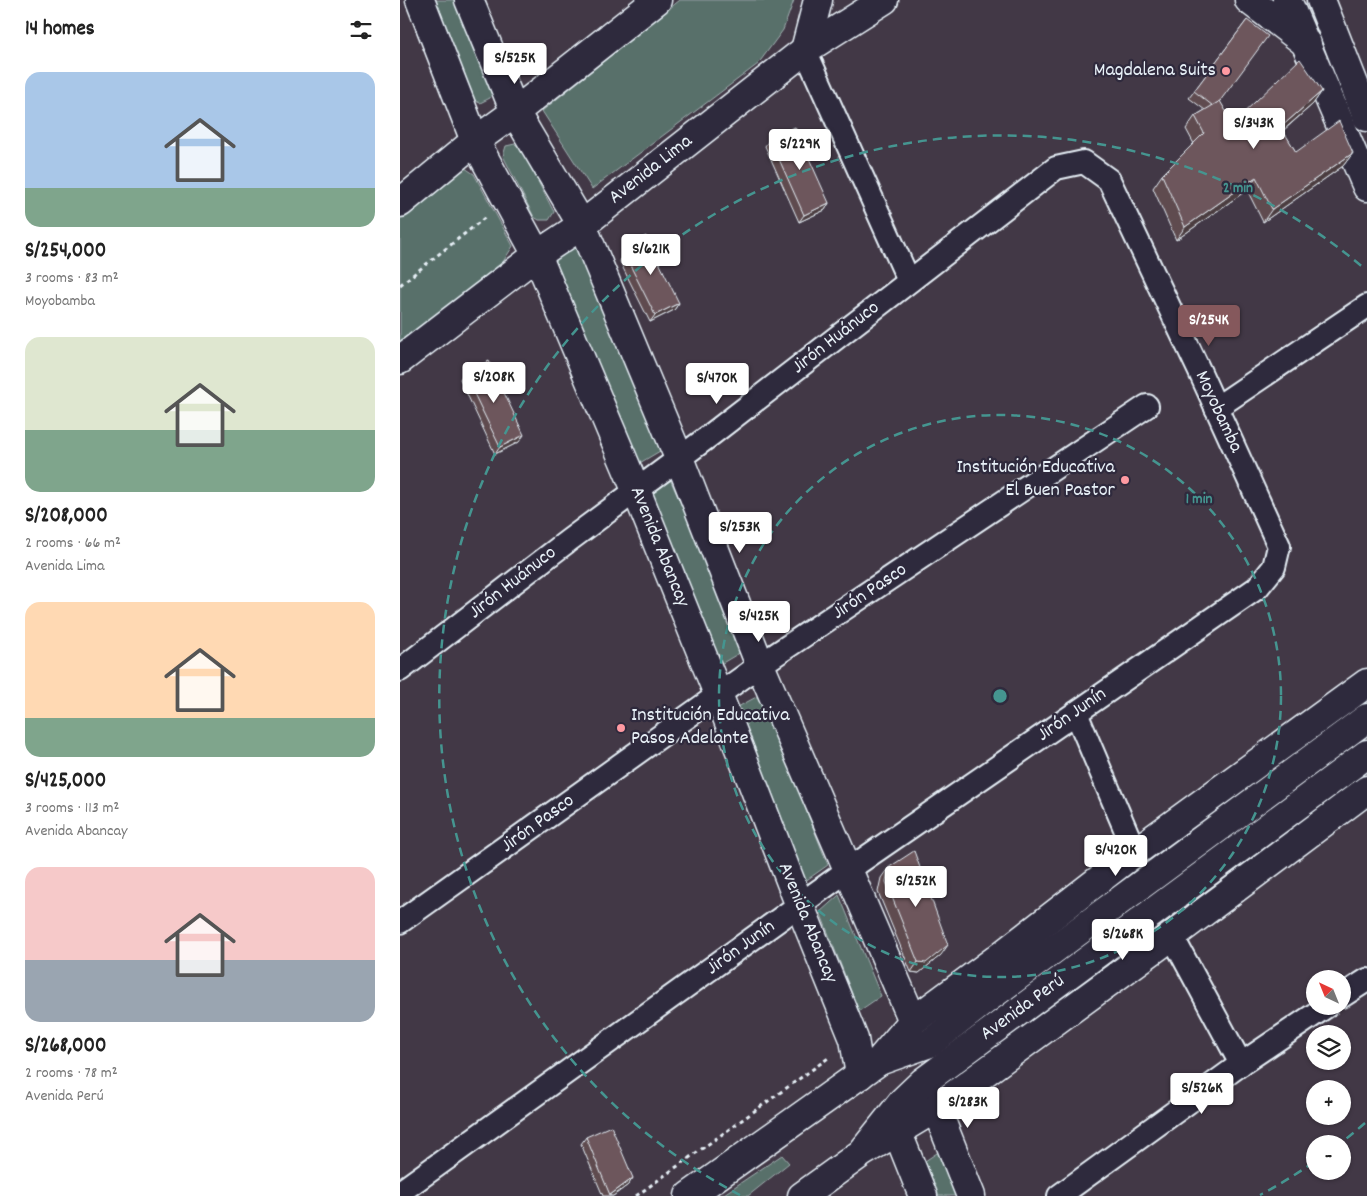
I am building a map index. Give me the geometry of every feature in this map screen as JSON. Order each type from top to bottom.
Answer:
[{"type":"main road","name":"Avenida Abancay","points":[[420,0],[475,141],[538,255],[636,490],[854,1039],[870,1068]]},
{"type":"main road","points":[[469,0],[515,112],[582,225],[679,458],[760,665],[913,1021]]},
{"type":"main road","points":[[400,203],[475,141],[515,112],[657,0]]},
{"type":"main road","points":[[805,50],[818,0]]},
{"type":"main road","name":"Avenida Lima","points":[[400,360],[538,255],[582,225],[805,50],[884,0]]},
{"type":"main road","points":[[1249,0],[1307,44]]},
{"type":"main road","points":[[1287,0],[1367,187]]},
{"type":"main road","points":[[1321,0],[1367,117]]},
{"type":"main road","points":[[400,188],[475,141]]},
{"type":"main road","name":"Avenida Perú","points":[[689,1196],[870,1068],[913,1021],[1135,852],[1367,684]]},
{"type":"main road","name":"Avenida Perú","points":[[870,1068],[930,1043],[996,992],[1367,718]]},
{"type":"main road","name":"Avenida Perú","points":[[863,1152],[903,1101],[923,1082],[1367,754]]},
{"type":"main road","name":"Avenida Perú","points":[[802,1196],[863,1152],[936,1108],[1172,936],[1367,790]]},
{"type":"main road","points":[[923,1082],[936,1108],[971,1196]]},
{"type":"main road","points":[[897,1131],[923,1196]]},
{"type":"street","points":[[805,50],[909,281]]},
{"type":"street","name":"Moyobamba","points":[[1056,168],[1084,162],[1109,180],[1279,546],[1274,567],[1257,588]]},
{"type":"street","name":"Jirón Huánuco","points":[[400,670],[1056,168]]},
{"type":"street","points":[[1216,408],[1367,306]]},
{"type":"street","name":"Jirón Pasco","points":[[400,922],[718,694],[1147,406]]},
{"type":"street","name":"Jirón Junín","points":[[400,1192],[848,870],[1257,588]]},
{"type":"street","points":[[1076,713],[1135,852]]},
{"type":"street","points":[[1172,936],[1241,1064]]},
{"type":"street","points":[[1351,990],[1367,980]]},
{"type":"street","points":[[1059,1196],[1241,1064],[1314,1015]]},
{"type":"path","points":[[400,285],[487,216]]},
{"type":"path","points":[[636,1196],[854,1039]]},
{"type":"green space","points":[[426,0],[455,0],[493,90],[490,98],[480,103],[469,98]]},
{"type":"green space","points":[[680,0],[794,0],[783,30],[758,64],[592,189],[542,111]]},
{"type":"green space","points":[[515,144],[521,149],[554,212],[549,220],[539,220],[534,217],[503,156],[506,146]]},
{"type":"green space","points":[[462,166],[474,174],[513,246],[501,265],[400,342],[400,218]]},
{"type":"green space","points":[[579,245],[660,451],[638,464],[553,261]]},
{"type":"green space","points":[[669,477],[746,649],[714,668],[647,493]]},
{"type":"green space","points":[[760,695],[828,865],[801,884],[734,709]]},
{"type":"green space","points":[[839,895],[881,996],[859,1011],[820,912]]},
{"type":"green space","points":[[940,1151],[959,1196],[928,1196],[916,1167]]},
{"type":"green space","points":[[782,1155],[789,1163],[748,1196],[721,1196]]},
{"type":"building","name":"Magdalena Suits","points":[[1247,20],[1268,36],[1220,101],[1213,106],[1194,91]]},
{"type":"building","points":[[1300,59],[1322,91],[1281,127],[1296,152],[1339,121],[1353,153],[1272,209],[1256,177],[1185,227],[1162,175],[1204,133],[1195,116],[1220,101],[1233,123]]},
{"type":"building","points":[[795,127],[829,203],[804,215],[770,139]]},
{"type":"building","points":[[646,236],[679,303],[655,315],[625,255],[626,246]]},
{"type":"building","points":[[489,361],[524,435],[500,447],[464,373]]},
{"type":"building","points":[[914,851],[948,945],[926,963],[918,962],[886,882],[888,868]]},
{"type":"building","points":[[611,1126],[633,1178],[610,1195],[586,1137]]},
{"type":"place","name":"Magdalena Suits","points":[[1226,71]]},
{"type":"place","name":"Institución Educativa El Buen Pastor","points":[[1125,480]]},
{"type":"place","name":"Institución Educativa Pasos Adelante","points":[[621,728]]}]
